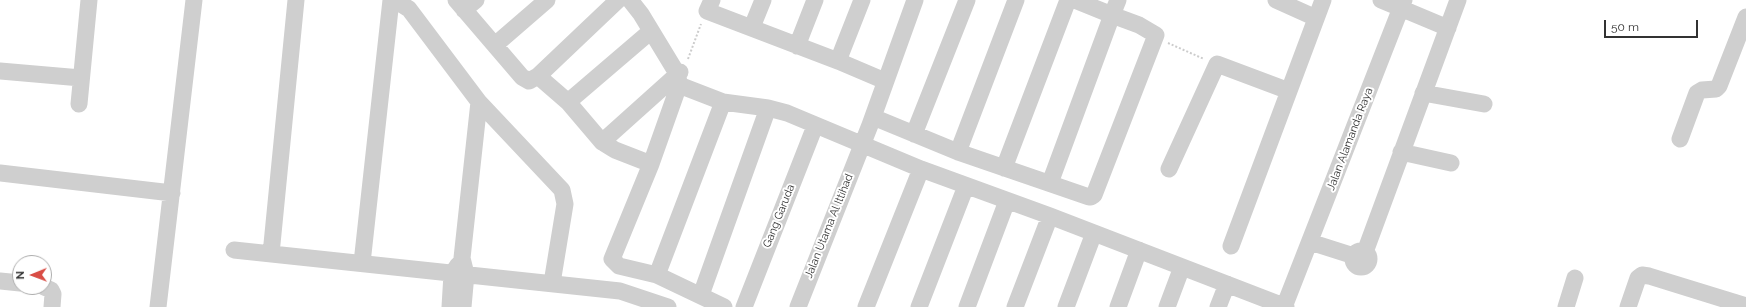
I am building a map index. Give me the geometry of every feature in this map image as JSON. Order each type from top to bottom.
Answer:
[{"type":"street","points":[[79,104],[89,0]]},
{"type":"street","points":[[158,307],[194,0]]},
{"type":"street","points":[[271,254],[296,0]]},
{"type":"street","points":[[362,263],[391,0]]},
{"type":"street","points":[[395,0],[409,9],[479,102],[562,190],[565,204],[552,283]]},
{"type":"street","points":[[494,45],[547,0]]},
{"type":"street","points":[[465,3],[494,45],[524,79],[533,80],[618,0]]},
{"type":"street","points":[[630,0],[681,73],[723,102],[768,108],[787,113],[815,126],[867,132],[914,134],[958,152],[1089,197],[1094,195],[1156,35],[1115,8],[1075,0]]},
{"type":"street","points":[[752,27],[763,0]]},
{"type":"street","points":[[797,46],[815,0]]},
{"type":"street","points":[[838,61],[862,0]]},
{"type":"street","name":"Jalan Utama Al Ittihad","points":[[798,307],[867,132],[915,0]]},
{"type":"street","points":[[914,134],[967,0]]},
{"type":"street","points":[[958,152],[1016,0]]},
{"type":"street","points":[[1004,168],[1068,0]]},
{"type":"street","points":[[1276,0],[1316,18]]},
{"type":"street","points":[[1231,246],[1323,0]]},
{"type":"street","points":[[1381,0],[1403,4],[1448,28]]},
{"type":"street","points":[[1310,242],[1359,254],[1401,152],[1458,0]]},
{"type":"street","name":"Jalan Alamanda Raya","points":[[1286,304],[1403,4]]},
{"type":"street","points":[[710,6],[752,27],[885,81]]},
{"type":"street","points":[[1050,183],[1115,8]]},
{"type":"street","points":[[1680,139],[1697,93],[1702,90],[1716,89],[1738,58],[1746,17]]},
{"type":"street","points":[[568,102],[651,31]]},
{"type":"street","points":[[1169,169],[1216,64],[1289,91]]},
{"type":"street","points":[[0,71],[81,78]]},
{"type":"street","points":[[602,142],[681,73]]},
{"type":"street","points":[[681,73],[651,164],[612,259],[619,266],[657,275],[724,307]]},
{"type":"street","points":[[538,76],[568,102],[602,142],[615,150],[651,164]]},
{"type":"street","points":[[1423,93],[1484,104]]},
{"type":"street","points":[[450,307],[462,258],[479,102]]},
{"type":"street","points":[[657,275],[723,102]]},
{"type":"street","points":[[701,295],[768,108]]},
{"type":"street","name":"Gang Garuda","points":[[744,307],[815,126]]},
{"type":"street","points":[[867,132],[921,169],[1050,216],[1227,284],[1286,304]]},
{"type":"street","points":[[1401,152],[1451,163]]},
{"type":"street","points":[[866,307],[921,169]]},
{"type":"street","points":[[0,173],[172,193]]},
{"type":"street","points":[[919,307],[966,186]]},
{"type":"street","points":[[967,307],[1007,201]]},
{"type":"street","points":[[1015,307],[1050,216]]},
{"type":"street","points":[[1066,307],[1094,233]]},
{"type":"street","points":[[234,250],[620,291],[668,307]]},
{"type":"street","points":[[1118,307],[1139,250]]},
{"type":"street","points":[[1167,307],[1182,267]]},
{"type":"street","points":[[459,274],[463,307]]},
{"type":"street","points":[[1628,307],[1638,278],[1642,275],[1746,306]]},
{"type":"street","points":[[1566,307],[1575,278]]},
{"type":"street","points":[[0,281],[12,282]]},
{"type":"street","points":[[1218,307],[1227,284]]},
{"type":"street","points":[[52,292],[52,307]]},
{"type":"path","points":[[681,73],[710,6]]},
{"type":"path","points":[[1156,35],[1188,53],[1216,64]]}]
